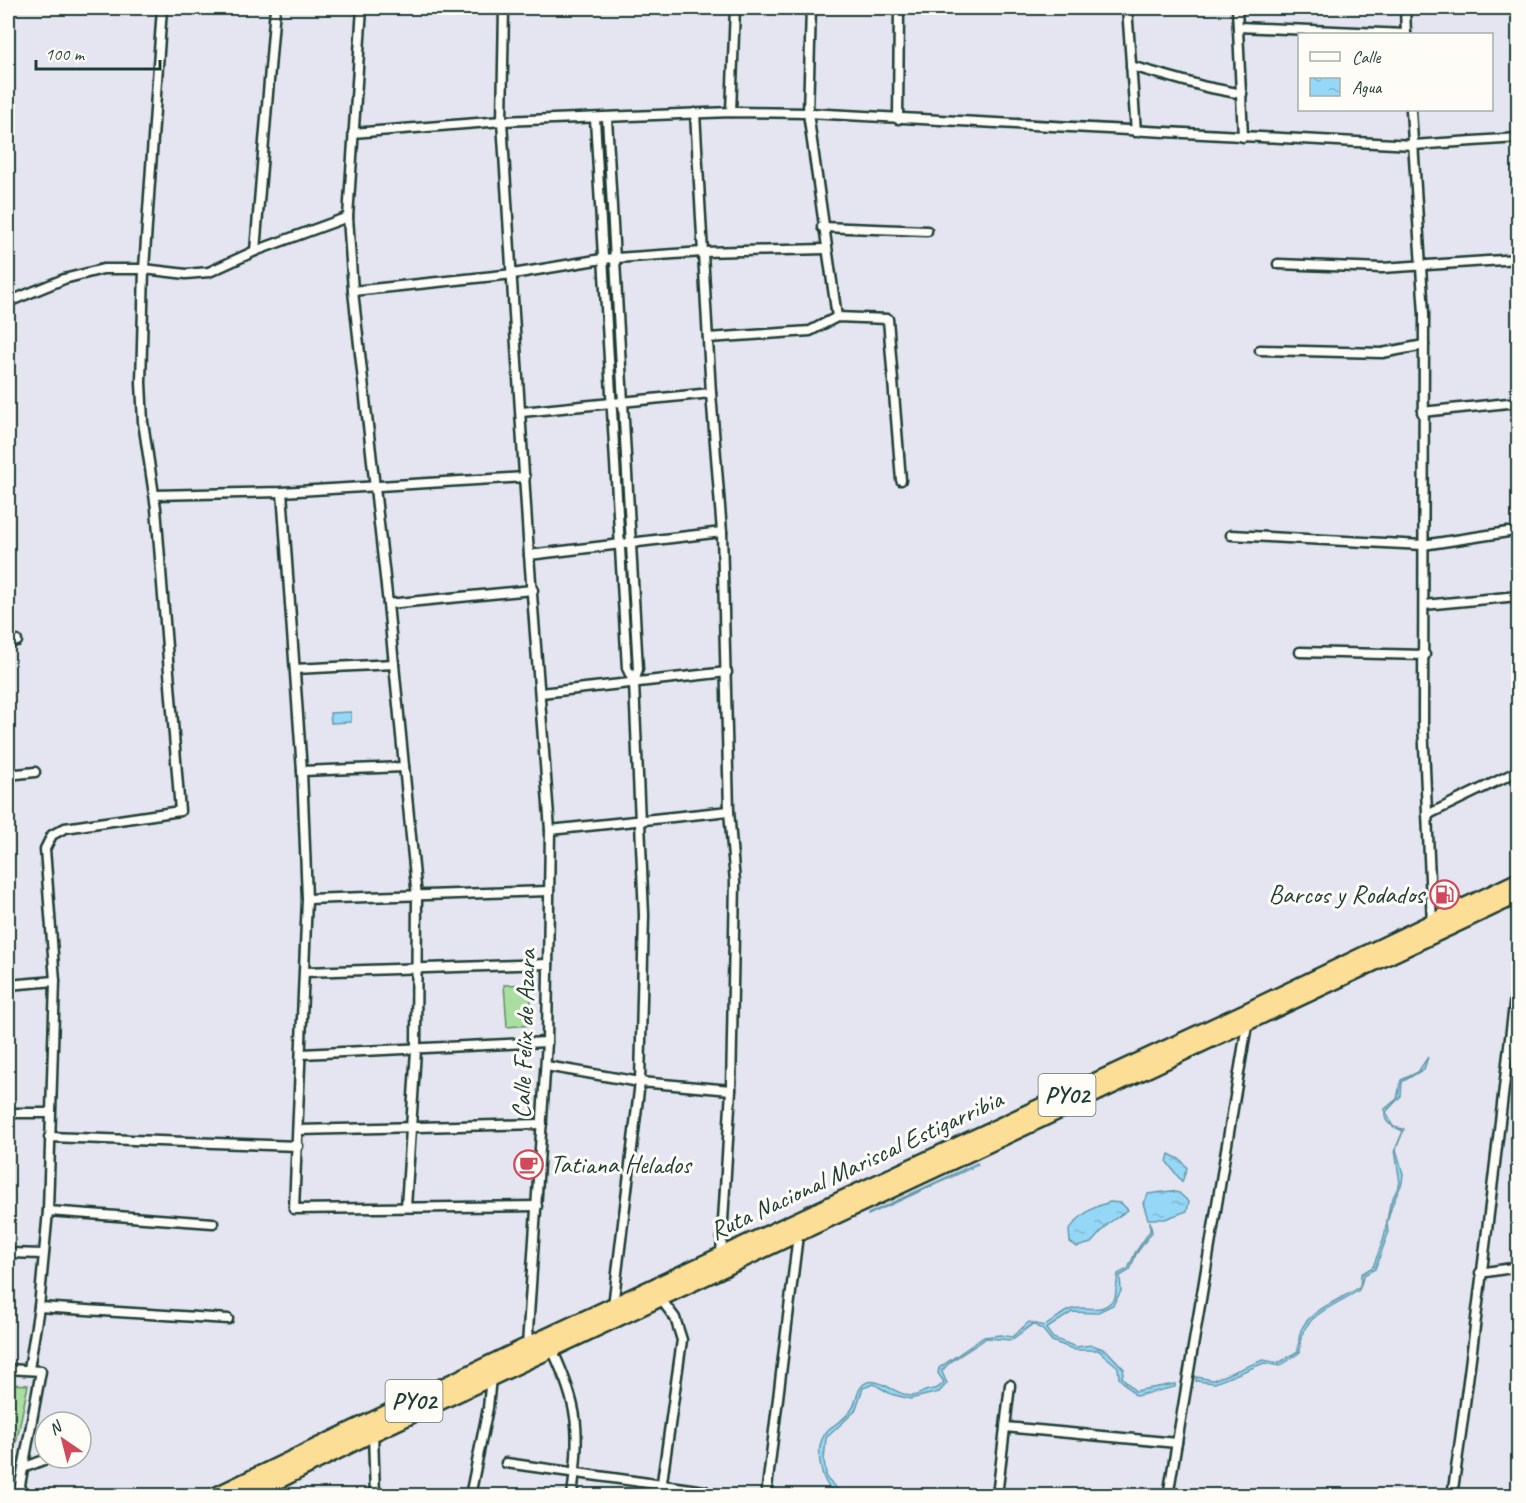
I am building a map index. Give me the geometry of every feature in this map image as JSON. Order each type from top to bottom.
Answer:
[{"type":"highway","name":"Ruta Nacional Mariscal Estigarribia","points":[[215,1496],[245,1493],[1246,1025],[1518,880]]},
{"type":"highway","name":"Ruta Nacional Mariscal Estigarribia","points":[[245,1493],[527,1347],[721,1254],[1432,927],[1518,895]]},
{"type":"street","points":[[29,1370],[39,1307],[48,1211],[55,981],[48,877],[44,862],[45,849],[52,835],[64,828],[180,812],[155,495],[142,403],[144,269],[162,8]]},
{"type":"street","points":[[255,251],[275,8]]},
{"type":"street","points":[[362,8],[348,217],[352,291],[388,604],[417,897],[416,1050],[406,1207]]},
{"type":"street","name":"Calle Felix de Azara","points":[[504,8],[502,121],[522,412],[529,555],[550,830],[546,1066],[527,1347]]},
{"type":"street","points":[[731,112],[735,8]]},
{"type":"street","points":[[812,8],[808,113],[825,249],[837,317]]},
{"type":"street","points":[[898,119],[899,8]]},
{"type":"street","points":[[1127,8],[1136,132]]},
{"type":"street","points":[[1237,8],[1244,137]]},
{"type":"street","points":[[1405,8],[1406,33]]},
{"type":"street","points":[[1238,27],[1382,33]]},
{"type":"street","points":[[1131,66],[1206,87],[1242,94]]},
{"type":"street","points":[[1411,111],[1424,345],[1422,412],[1425,655],[1423,723],[1432,927]]},
{"type":"street","points":[[353,133],[502,121],[731,112],[808,113],[1413,146],[1518,138]]},
{"type":"street","points":[[695,113],[711,393],[722,532],[729,811],[735,882],[731,1090],[721,1254]]},
{"type":"street","points":[[607,118],[638,669],[634,683],[644,915],[640,1082],[614,1306]]},
{"type":"street","points":[[595,119],[627,668],[634,683]]},
{"type":"street","points":[[8,302],[103,269],[144,269],[186,274],[209,272],[255,251],[348,217]]},
{"type":"street","points":[[822,227],[927,231]]},
{"type":"street","points":[[352,291],[513,273],[602,259],[703,252],[825,249]]},
{"type":"street","points":[[1278,264],[1421,267],[1518,259]]},
{"type":"street","points":[[708,338],[810,331],[821,328],[837,317],[888,319],[902,480]]},
{"type":"street","points":[[1260,350],[1382,353],[1424,345]]},
{"type":"street","points":[[522,412],[711,393]]},
{"type":"street","points":[[1422,412],[1518,402]]},
{"type":"street","points":[[155,495],[282,492],[525,477]]},
{"type":"street","points":[[282,492],[302,771],[307,899],[294,1209],[537,1206]]},
{"type":"street","points":[[529,555],[722,532]]},
{"type":"street","points":[[1231,535],[1423,545],[1508,532]]},
{"type":"street","points":[[388,604],[532,590]]},
{"type":"street","points":[[1424,605],[1518,596]]},
{"type":"street","points":[[1300,652],[1425,655]]},
{"type":"street","points":[[294,669],[394,664]]},
{"type":"street","points":[[541,693],[727,672]]},
{"type":"street","points":[[302,771],[404,767]]},
{"type":"street","points":[[1427,815],[1518,771]]},
{"type":"street","points":[[8,775],[35,772]]},
{"type":"street","points":[[550,830],[729,811]]},
{"type":"street","points":[[307,899],[549,891]]},
{"type":"street","points":[[305,972],[548,964]]},
{"type":"street","points":[[1452,1496],[1473,1355],[1480,1273],[1518,974]]},
{"type":"street","points":[[8,984],[55,981]]},
{"type":"street","points":[[1168,1496],[1246,1025]]},
{"type":"street","points":[[302,1054],[547,1042]]},
{"type":"street","points":[[546,1066],[640,1082],[731,1090]]},
{"type":"street","points":[[8,1113],[50,1113]]},
{"type":"street","points":[[299,1130],[542,1124]]},
{"type":"street","points":[[49,1137],[298,1146]]},
{"type":"street","points":[[48,1211],[213,1224]]},
{"type":"street","points":[[766,1496],[798,1235]]},
{"type":"street","points":[[8,1253],[43,1254]]},
{"type":"street","points":[[1480,1273],[1518,1267]]},
{"type":"street","points":[[660,1298],[675,1318],[682,1340],[660,1496]]},
{"type":"street","points":[[39,1307],[228,1319]]},
{"type":"street","points":[[552,1349],[568,1384],[578,1430],[572,1496]]},
{"type":"street","points":[[8,1369],[41,1371],[18,1496]]},
{"type":"street","points":[[470,1496],[488,1408],[491,1377]]},
{"type":"street","points":[[997,1496],[1010,1385]]},
{"type":"street","points":[[1005,1427],[1178,1443]]},
{"type":"street","points":[[373,1433],[375,1496]]},
{"type":"street","points":[[506,1463],[705,1491]]},
{"type":"street","points":[[23,1468],[33,1464]]},
{"type":"green space","points":[[530,984],[532,1025],[507,1027],[504,985]]},
{"type":"green space","points":[[8,1384],[28,1385],[8,1483]]},
{"type":"water","points":[[351,712],[351,722],[331,723],[330,713]]},
{"type":"water","points":[[1428,1057],[1424,1069],[1402,1082],[1401,1096],[1386,1112],[1393,1126],[1387,1122],[1385,1109],[1397,1099],[1401,1080],[1418,1072]]},
{"type":"water","points":[[1395,1127],[1404,1129],[1396,1149],[1403,1174],[1402,1183],[1392,1205],[1387,1223],[1388,1234],[1375,1269],[1364,1275],[1360,1287],[1361,1274],[1373,1267],[1384,1238],[1390,1204],[1400,1183],[1395,1150],[1403,1131]]},
{"type":"water","points":[[1169,1154],[1181,1160],[1187,1168],[1182,1182],[1167,1162]]},
{"type":"water","points":[[977,1163],[978,1165],[868,1215],[868,1214]]},
{"type":"water","points":[[1171,1191],[1179,1193],[1189,1202],[1187,1211],[1165,1219],[1148,1219],[1143,1203],[1148,1194]]},
{"type":"water","points":[[1110,1202],[1121,1203],[1128,1210],[1109,1223],[1091,1243],[1077,1247],[1070,1242],[1069,1230],[1086,1212]]},
{"type":"water","points":[[1150,1221],[1152,1232],[1136,1254],[1130,1270],[1120,1276],[1121,1291],[1113,1305],[1096,1313],[1072,1312],[1046,1329],[1053,1338],[1076,1347],[1092,1345],[1106,1350],[1124,1369],[1122,1377],[1135,1391],[1175,1384],[1175,1387],[1136,1396],[1119,1378],[1118,1367],[1098,1350],[1075,1350],[1052,1341],[1043,1330],[1033,1324],[1011,1340],[986,1338],[945,1368],[942,1372],[947,1383],[939,1392],[910,1399],[891,1394],[874,1384],[863,1388],[855,1411],[826,1438],[824,1461],[827,1479],[838,1490],[836,1495],[830,1495],[831,1490],[824,1477],[820,1461],[819,1452],[823,1436],[850,1412],[864,1384],[877,1382],[911,1396],[937,1388],[944,1382],[938,1373],[939,1368],[984,1337],[1000,1335],[1012,1337],[1029,1322],[1044,1326],[1075,1308],[1104,1307],[1115,1298],[1118,1274],[1128,1269],[1135,1253],[1150,1231]]},
{"type":"water","points":[[1360,1287],[1359,1290],[1317,1315],[1305,1329],[1301,1338],[1300,1352],[1280,1366],[1264,1363],[1215,1383],[1196,1381],[1196,1377],[1213,1380],[1263,1360],[1279,1363],[1298,1351],[1301,1331],[1313,1315]]},
{"type":"place","name":"Barcos y Rodados","points":[[1445,894]]},
{"type":"place","name":"Tatiana Helados","points":[[529,1164]]}]
